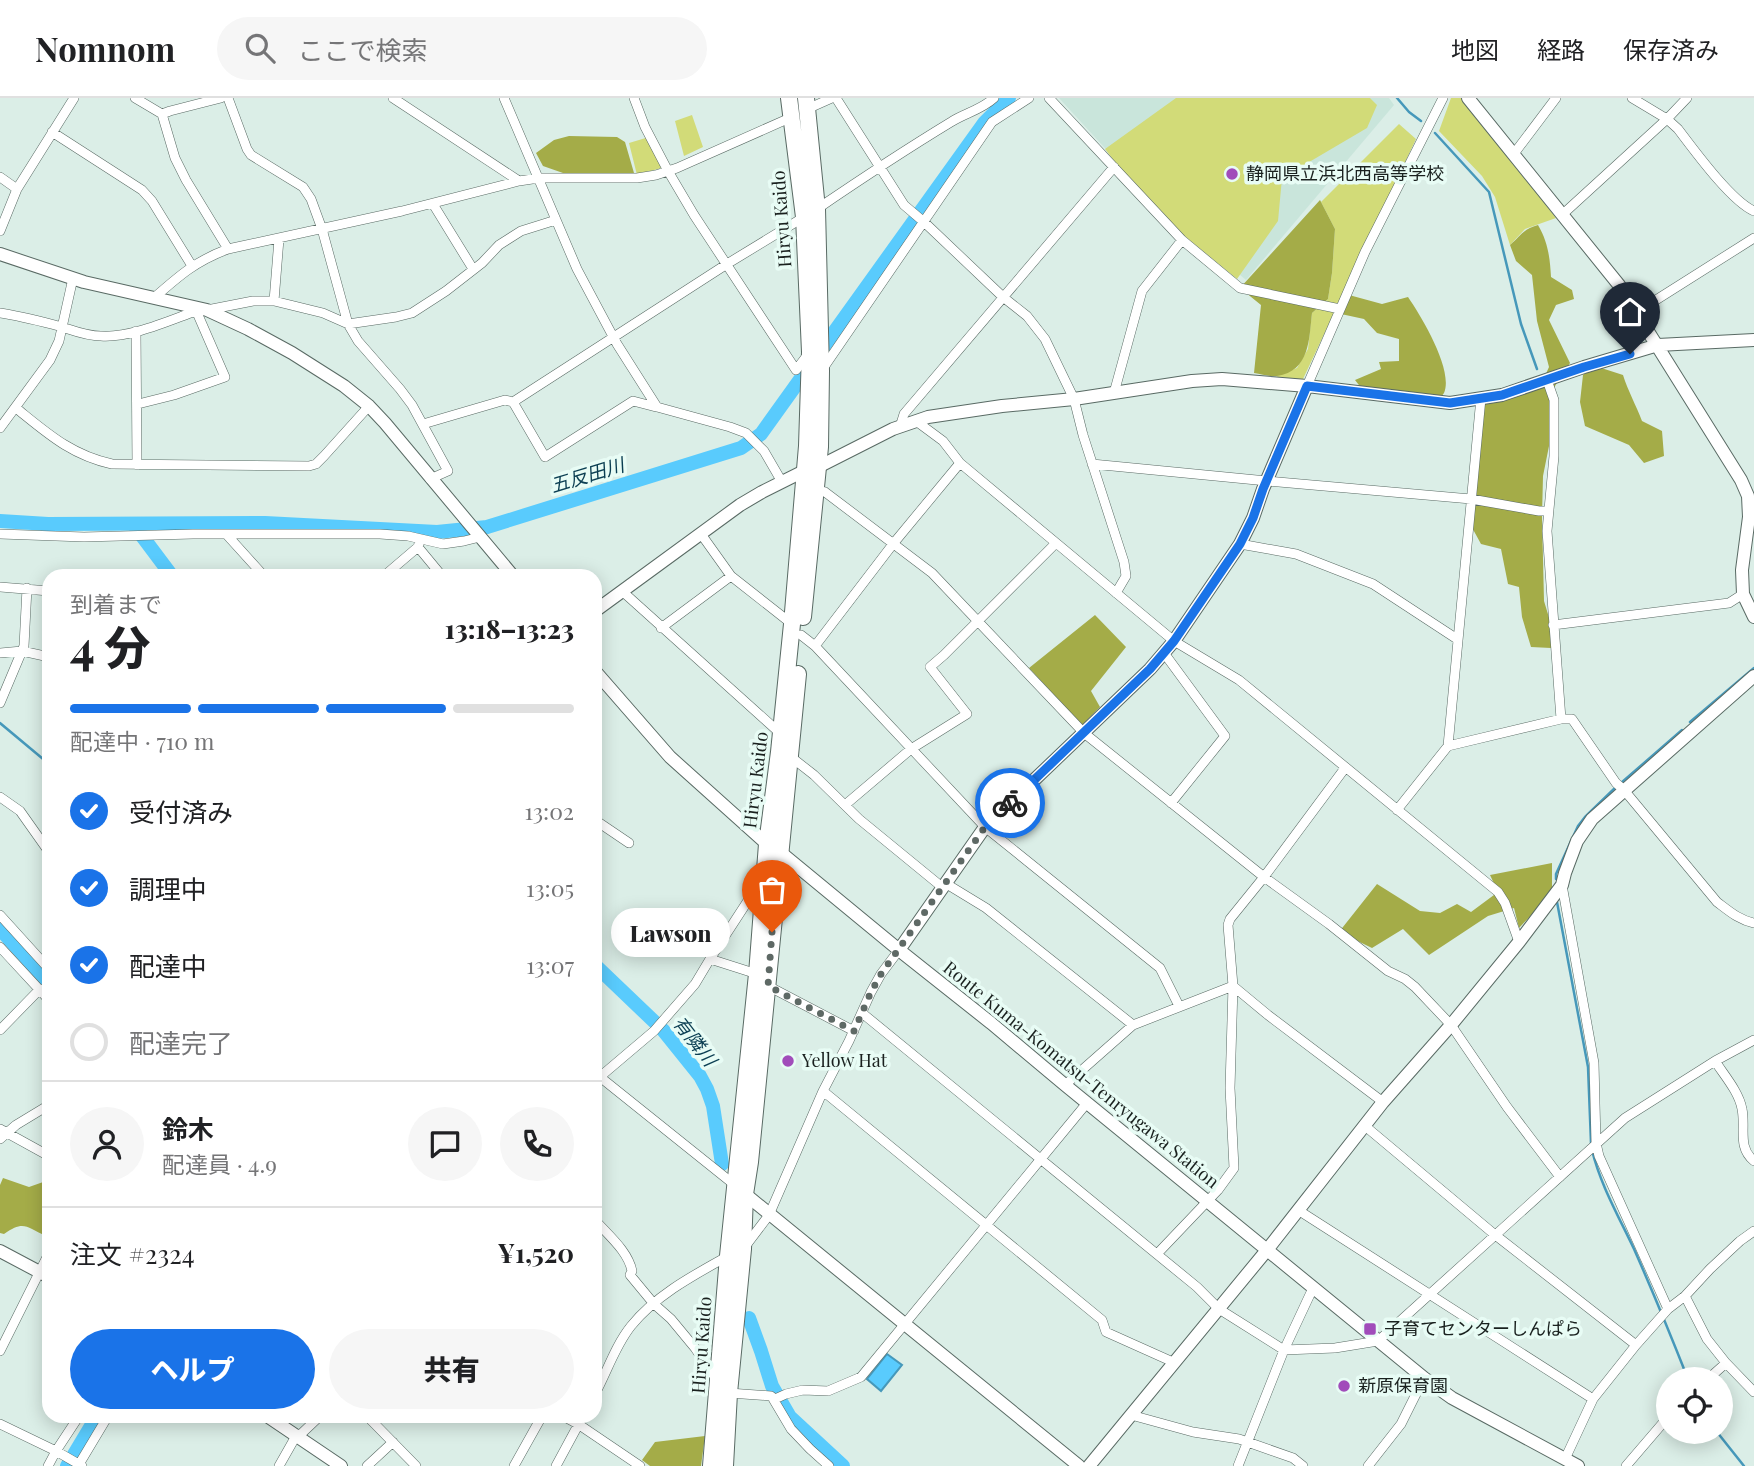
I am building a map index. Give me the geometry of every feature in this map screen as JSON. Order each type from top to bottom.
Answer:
[{"type":"highway","name":"Hiryu Kaido","points":[[762,980],[764,884],[774,848],[791,757],[796,629],[821,369],[821,336],[810,213],[789,98]]},
{"type":"highway","name":"Hiryu Kaido","points":[[725,1466],[724,1388],[740,1190],[750,1162],[781,734],[816,491],[811,469],[807,312],[810,213],[807,103]]},
{"type":"highway","name":"Hiryu Kaido","points":[[710,1466],[724,1388]]},
{"type":"street","points":[[0,231],[17,189],[74,98]]},
{"type":"street","points":[[135,98],[162,114],[175,158],[228,249]]},
{"type":"street","points":[[162,114],[221,98]]},
{"type":"street","points":[[228,98],[251,155],[303,187],[310,199],[322,229],[348,324],[358,341],[400,388],[424,424],[448,471],[430,479]]},
{"type":"street","points":[[393,98],[520,181]]},
{"type":"street","points":[[504,98],[577,269],[613,337],[657,407]]},
{"type":"street","points":[[634,98],[667,171],[796,370],[810,352]]},
{"type":"street","points":[[155,297],[192,266],[228,249],[433,204],[520,181],[539,178],[656,176],[792,117],[807,103],[834,98],[904,205],[1027,316],[1045,340],[1074,399],[1124,562],[1126,576],[1116,593]]},
{"type":"street","points":[[513,402],[879,167],[994,98]]},
{"type":"street","points":[[821,369],[992,122],[1029,98]]},
{"type":"street","points":[[1049,98],[1182,240],[1240,288],[1340,309]]},
{"type":"street","points":[[602,1380],[631,1326],[654,1304],[688,1279],[735,1252],[769,1215],[823,1091],[881,974],[985,827],[1164,653],[1240,544],[1365,252],[1443,98]]},
{"type":"street","points":[[1468,98],[1619,285],[1741,480],[1748,496],[1749,517],[1742,570],[1743,594],[1754,617]]},
{"type":"street","points":[[1513,155],[1556,98]]},
{"type":"street","points":[[1632,98],[1667,119],[1678,129],[1734,197],[1754,211]]},
{"type":"street","points":[[1563,214],[1687,98]]},
{"type":"street","points":[[52,132],[142,190],[152,201],[192,266]]},
{"type":"street","points":[[900,427],[904,414],[1114,167]]},
{"type":"street","points":[[0,177],[17,189]]},
{"type":"street","points":[[433,204],[473,269]]},
{"type":"street","points":[[0,313],[99,337],[136,331],[199,309],[253,301],[274,301],[323,313],[348,324],[396,317],[412,313],[446,291],[499,246],[521,232],[556,220]]},
{"type":"street","points":[[1637,312],[1754,238]]},
{"type":"street","points":[[274,301],[279,239]]},
{"type":"street","points":[[1114,393],[1142,291],[1182,240]]},
{"type":"street","points":[[0,254],[73,278],[199,309],[248,329],[292,353],[344,386],[369,406],[507,569]]},
{"type":"street","points":[[0,428],[50,360],[59,341],[73,278]]},
{"type":"street","points":[[138,404],[225,377],[199,309]]},
{"type":"street","points":[[136,331],[137,465]]},
{"type":"street","points":[[602,606],[740,505],[782,482],[900,427],[928,417],[1222,379],[1450,403],[1502,395],[1658,345],[1754,340]]},
{"type":"street","points":[[1547,380],[1554,400],[1554,456],[1547,531],[1561,719]]},
{"type":"street","points":[[1397,810],[1448,746],[1481,398]]},
{"type":"street","points":[[424,424],[505,400],[513,402],[545,457],[634,401],[746,433],[759,446],[782,482]]},
{"type":"street","points":[[16,408],[76,452],[92,460],[112,464],[309,466],[324,457],[369,406]]},
{"type":"street","points":[[916,421],[943,441],[960,464],[1174,641],[1239,680],[1498,892],[1505,903],[1519,942]]},
{"type":"street","points":[[815,646],[893,544],[960,464]]},
{"type":"street","points":[[1092,464],[1471,499],[1548,511]]},
{"type":"street","points":[[816,491],[825,492],[932,573],[1084,733],[1264,877],[1388,971],[1415,987],[1451,1025],[1560,1177]]},
{"type":"street","points":[[0,534],[84,537],[408,536],[419,544],[437,569]]},
{"type":"street","points":[[701,534],[731,576],[815,646],[985,827],[1160,968],[1179,1006]]},
{"type":"street","points":[[227,535],[258,569]]},
{"type":"street","points":[[392,569],[419,544],[464,541],[479,535]]},
{"type":"street","points":[[845,805],[911,749],[967,714],[930,667],[1056,543]]},
{"type":"street","points":[[1240,544],[1296,554],[1373,583],[1457,639]]},
{"type":"street","points":[[662,628],[731,576]]},
{"type":"street","points":[[0,587],[42,590]]},
{"type":"street","points":[[0,703],[22,651],[27,589]]},
{"type":"street","points":[[622,591],[781,734]]},
{"type":"street","points":[[1553,625],[1729,603],[1743,594]]},
{"type":"street","points":[[0,653],[22,651],[42,655]]},
{"type":"street","points":[[1164,653],[1225,736],[1171,803]]},
{"type":"street","points":[[1089,1466],[1267,1250],[1383,1102],[1519,942],[1562,885],[1577,841],[1592,819],[1620,787],[1754,676]]},
{"type":"street","name":"Route Kuma-Komatsu-Tenryugawa Station","points":[[602,679],[670,757],[774,848],[1378,1341],[1452,1398],[1578,1466]]},
{"type":"street","points":[[1448,746],[1561,719],[1572,719],[1620,787],[1717,902],[1734,915],[1754,923]]},
{"type":"street","points":[[791,757],[814,775],[859,819],[944,885],[986,908],[1133,1025]]},
{"type":"street","points":[[1157,1254],[1234,1168],[1230,1088],[1233,986],[1228,925],[1230,919],[1345,768]]},
{"type":"street","points":[[0,797],[20,811],[42,842]]},
{"type":"street","points":[[602,825],[629,843]]},
{"type":"street","points":[[602,1073],[654,1031],[695,984],[749,899],[764,884]]},
{"type":"street","points":[[1562,885],[1594,1063],[1593,1146],[1664,1313]]},
{"type":"street","points":[[0,915],[42,961]]},
{"type":"street","points":[[1,949],[42,991]]},
{"type":"street","points":[[710,959],[762,980],[854,1031]]},
{"type":"street","points":[[1065,1085],[1133,1025],[1233,986]]},
{"type":"street","points":[[1233,986],[1383,1102]]},
{"type":"street","points":[[0,1030],[40,989]]},
{"type":"street","points":[[862,1013],[1198,1287],[1219,1309],[1284,1350],[1335,1348],[1378,1341],[1625,1118],[1715,1061],[1754,1040]]},
{"type":"street","points":[[1715,1061],[1743,1110],[1742,1138],[1745,1149],[1754,1161]]},
{"type":"street","points":[[602,1081],[1079,1466]]},
{"type":"street","points":[[823,1091],[1102,1320],[1106,1332],[1174,1362]]},
{"type":"street","points":[[602,1228],[630,1263],[630,1275],[654,1304],[671,1319],[724,1388],[773,1397],[803,1390],[828,1391],[860,1377],[1087,1103]]},
{"type":"street","points":[[2,1134],[42,1109]]},
{"type":"street","points":[[1365,1126],[1494,1234],[1636,1345]]},
{"type":"street","points":[[2,1134],[42,1153]]},
{"type":"street","points":[[1298,1210],[1593,1399]]},
{"type":"street","points":[[1565,1459],[1593,1399],[1636,1345],[1664,1313],[1754,1231]]},
{"type":"street","points":[[0,1251],[42,1273]]},
{"type":"street","points":[[0,1351],[42,1278]]},
{"type":"street","points":[[1238,1466],[1284,1350],[1313,1288]]},
{"type":"street","points":[[1685,1296],[1707,1339],[1754,1392]]},
{"type":"street","points":[[1722,1367],[1726,1363]]},
{"type":"street","points":[[1370,1465],[1401,1424],[1424,1378]]},
{"type":"street","points":[[773,1397],[791,1429],[830,1466]]},
{"type":"street","points":[[1131,1415],[1193,1432],[1240,1438],[1293,1458],[1303,1466]]},
{"type":"street","points":[[48,1466],[75,1423]]},
{"type":"street","points":[[0,1424],[79,1465],[103,1423]]},
{"type":"street","points":[[277,1423],[341,1466]]},
{"type":"street","points":[[279,1466],[296,1436],[313,1423]]},
{"type":"street","points":[[374,1423],[415,1466]]},
{"type":"street","points":[[514,1466],[538,1423]]},
{"type":"street","points":[[556,1466],[578,1423]]},
{"type":"street","points":[[584,1423],[640,1466]]},
{"type":"street","points":[[1626,1466],[1656,1431]]},
{"type":"street","points":[[367,1466],[393,1442]]},
{"type":"shaded area","name":"静岡県立浜北西高等学校","points":[[1059,98],[1389,98],[1394,105],[1246,280],[1157,205]]},
{"type":"green space","name":"静岡県立浜北西高等学校","points":[[1176,98],[1370,98],[1377,105],[1367,128],[1282,178],[1278,221],[1237,279],[1150,208],[1105,149]]},
{"type":"green space","points":[[1451,98],[1465,98],[1556,218],[1525,229],[1510,245],[1495,197],[1482,176],[1439,131]]},
{"type":"green space","points":[[692,115],[703,147],[684,156],[675,121]]},
{"type":"green space","points":[[1399,124],[1416,139],[1303,379],[1283,380],[1276,376],[1297,368],[1308,349],[1312,313],[1328,299],[1335,229],[1321,202]]},
{"type":"green space","points":[[569,136],[617,137],[625,142],[634,173],[563,173],[543,166],[536,153],[554,140]]},
{"type":"green space","points":[[649,137],[661,168],[637,175],[629,143]]},
{"type":"green space","points":[[1320,200],[1335,229],[1328,299],[1312,313],[1306,352],[1296,368],[1277,376],[1254,373],[1261,305],[1240,288]]},
{"type":"green space","points":[[1538,225],[1548,250],[1551,277],[1572,290],[1574,299],[1556,305],[1549,320],[1570,363],[1555,386],[1554,421],[1543,476],[1544,601],[1554,634],[1551,648],[1531,647],[1522,617],[1519,587],[1508,584],[1501,549],[1481,544],[1469,522],[1480,404],[1540,387],[1549,367],[1537,321],[1532,275],[1516,261],[1510,245],[1525,231]]},
{"type":"green space","points":[[1349,295],[1382,304],[1408,297],[1435,344],[1444,371],[1444,393],[1437,402],[1362,389],[1355,380],[1381,369],[1379,362],[1399,361],[1399,339],[1377,333],[1364,319],[1341,314]]},
{"type":"green space","points":[[1592,365],[1623,375],[1642,421],[1662,431],[1664,456],[1644,463],[1629,445],[1585,426],[1580,402],[1583,375]]},
{"type":"green space","points":[[1095,615],[1126,647],[1091,691],[1100,707],[1082,725],[1029,668]]},
{"type":"green space","points":[[1552,863],[1552,893],[1519,928],[1514,908],[1488,916],[1429,955],[1403,929],[1372,948],[1339,932],[1377,884],[1420,911],[1440,913],[1457,904],[1471,912],[1498,892],[1490,875]]},
{"type":"green space","points":[[3,1178],[29,1187],[42,1182],[42,1234],[25,1226],[0,1233],[0,1185]]},
{"type":"green space","points":[[705,1436],[701,1466],[650,1466],[642,1460],[655,1442]]},
{"type":"water","points":[[887,1354],[902,1365],[881,1391],[867,1379]]},
{"type":"waterway","name":"五反田川","points":[[0,521],[48,524],[265,523],[437,532],[487,527],[741,448],[761,434],[984,123],[1009,98]]},
{"type":"waterway","points":[[1397,98],[1421,121]]},
{"type":"waterway","points":[[1435,133],[1489,192],[1521,324],[1537,369]]},
{"type":"waterway","name":"有隣川","points":[[133,524],[167,569]]},
{"type":"waterway","points":[[1690,722],[1754,668]]},
{"type":"waterway","points":[[0,723],[42,758]]},
{"type":"waterway","points":[[1621,783],[1682,730]]},
{"type":"waterway","points":[[1556,879],[1578,826],[1616,787]]},
{"type":"waterway","points":[[1557,902],[1588,1067],[1591,1143]]},
{"type":"waterway","points":[[0,929],[42,975]]},
{"type":"waterway","name":"有隣川","points":[[602,972],[663,1030],[700,1076],[713,1106],[722,1164]]},
{"type":"waterway","points":[[1592,1150],[1605,1188],[1641,1265],[1683,1367]]},
{"type":"waterway","name":"有隣川","points":[[749,1318],[772,1386],[790,1417],[843,1466]]},
{"type":"waterway","points":[[67,1466],[93,1423]]},
{"type":"waterway","points":[[1727,1444],[1744,1466]]},
{"type":"way so far","points":[[772,932],[768,986],[854,1031],[881,974],[985,827],[1010,803]]},
{"type":"place","name":"静岡県立浜北西高等学校","points":[[1232,174]]},
{"type":"place","name":"Lawson","points":[[772,932]]},
{"type":"place","name":"Yellow Hat","points":[[788,1061]]},
{"type":"place","name":"子育てセンターしんぱら","points":[[1370,1329]]},
{"type":"place","name":"新原保育園","points":[[1344,1386]]},
{"type":"route","points":[[1010,803],[1150,669],[1190,618],[1240,544],[1307,386],[1450,403],[1502,395],[1630,354]]}]
